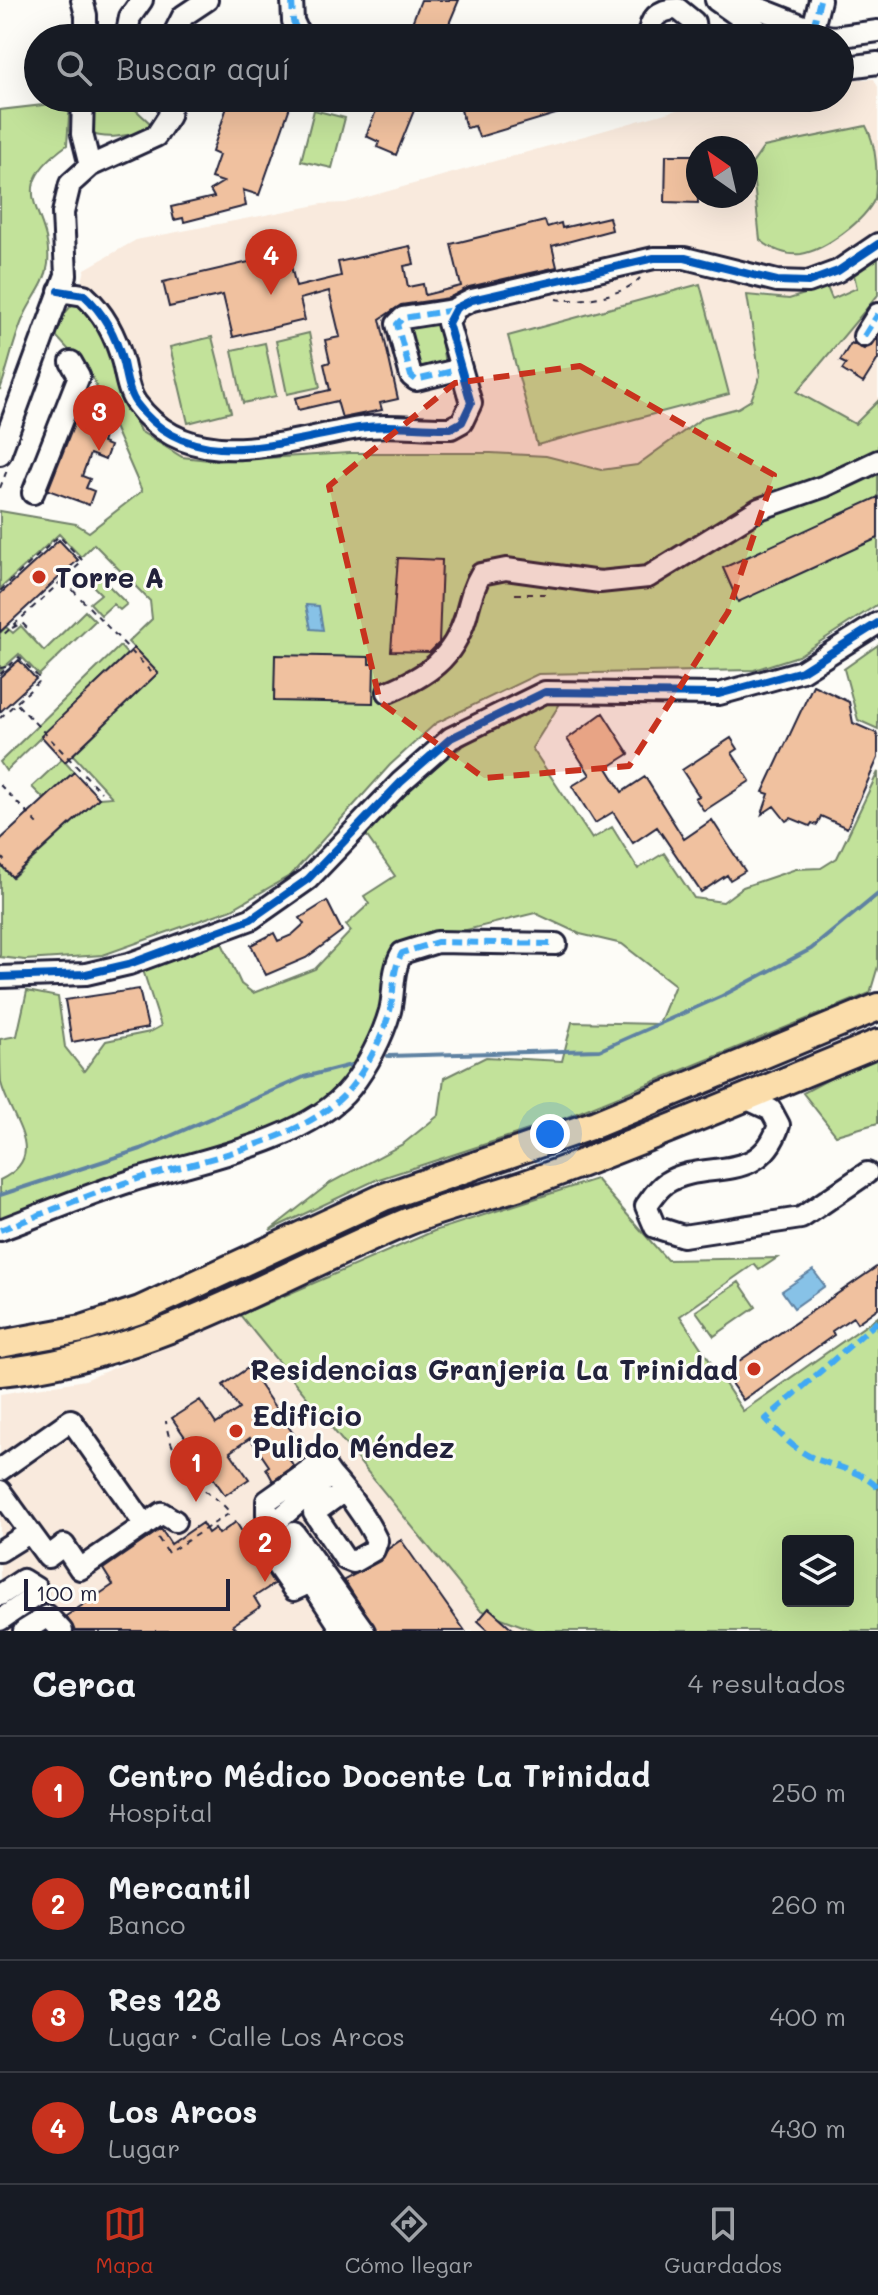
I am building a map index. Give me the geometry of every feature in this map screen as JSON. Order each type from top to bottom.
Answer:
[{"type":"main road","points":[[0,1344],[71,1332],[140,1310],[384,1197],[596,1124],[878,1007]]},
{"type":"main road","points":[[0,1372],[45,1368],[121,1349],[190,1323],[416,1218],[533,1182],[878,1043]]},
{"type":"street","points":[[82,0],[86,24]]},
{"type":"street","points":[[129,24],[142,0]]},
{"type":"street","points":[[179,24],[183,16],[207,0]]},
{"type":"street","points":[[292,0],[294,24]]},
{"type":"street","points":[[716,0],[750,24]]},
{"type":"street","points":[[738,0],[790,24]]},
{"type":"street","points":[[813,24],[820,0]]},
{"type":"street","points":[[651,24],[664,5],[687,14],[692,24]]},
{"type":"street","points":[[854,34],[878,31]]},
{"type":"street","points":[[854,66],[878,63]]},
{"type":"street","points":[[83,112],[82,134],[90,166]]},
{"type":"street","points":[[0,454],[68,261],[64,198],[70,184],[90,166],[156,136],[170,112]]},
{"type":"street","points":[[461,369],[416,380],[411,376],[397,324],[403,318],[454,310],[472,300],[654,258],[685,258],[777,281],[808,282],[838,271],[878,244]]},
{"type":"street","points":[[59,291],[84,295],[94,304],[116,337],[134,400],[161,429],[192,445],[213,449],[260,447],[361,428],[451,428],[462,422],[471,403],[448,323],[454,310]]},
{"type":"street","points":[[864,336],[878,314]]},
{"type":"street","points":[[33,493],[79,376],[71,362]]},
{"type":"street","points":[[388,692],[423,678],[441,664],[455,642],[481,574],[506,569],[600,582],[648,577],[759,509],[825,486],[878,461]]},
{"type":"street","points":[[0,977],[86,974],[129,964],[251,919],[308,879],[401,782],[451,738],[545,692],[719,694],[802,671],[878,623]]},
{"type":"street","points":[[0,1230],[129,1182],[244,1150],[318,1115],[350,1088],[369,1057],[390,1011],[395,965],[402,953],[437,942],[556,944]]},
{"type":"street","points":[[745,1098],[771,1110],[779,1125],[772,1146],[747,1163],[668,1181],[646,1206],[655,1227],[683,1236],[801,1218],[867,1173]]},
{"type":"street","points":[[0,1470],[71,1420],[145,1525]]},
{"type":"street","points":[[338,1483],[315,1511],[314,1517],[345,1559],[353,1562],[382,1546],[338,1483],[322,1462],[267,1501],[267,1515],[277,1519],[364,1631]]},
{"type":"street","points":[[0,1491],[48,1557],[64,1545],[80,1569],[162,1513],[175,1521]]},
{"type":"street","points":[[277,1519],[311,1582],[343,1631]]},
{"type":"street","points":[[0,1551],[29,1533]]},
{"type":"street","points":[[0,1595],[23,1580],[36,1588],[35,1596],[0,1620]]},
{"type":"street","points":[[24,1631],[48,1616],[62,1631]]},
{"type":"path","points":[[547,296],[572,302],[629,287],[643,273]]},
{"type":"path","points":[[0,591],[59,536],[83,561],[0,638]]},
{"type":"path","points":[[63,580],[153,674]]},
{"type":"path","points":[[11,628],[14,630],[22,623],[30,631]]},
{"type":"path","points":[[0,674],[19,657],[41,680],[0,718]]},
{"type":"path","points":[[0,668],[4,665],[7,668]]},
{"type":"path","points":[[16,703],[101,792]]},
{"type":"path","points":[[0,785],[40,826]]},
{"type":"path","points":[[0,794],[5,789]]},
{"type":"path","points":[[0,856],[6,862]]},
{"type":"path","points":[[166,1421],[168,1441],[198,1485],[221,1500],[230,1513]]},
{"type":"path","points":[[198,1485],[211,1475]]},
{"type":"highlighted area","points":[[580,366],[774,475],[728,612],[629,766],[484,778],[380,702],[329,486],[455,383]]},
{"type":"shaded area","points":[[854,79],[874,79],[878,87],[878,259],[854,275],[857,287],[831,299],[826,287],[789,299],[761,294],[748,311],[760,376],[752,400],[738,408],[704,417],[636,465],[601,470],[546,456],[491,453],[349,453],[316,458],[217,461],[182,457],[140,431],[78,298],[85,269],[136,240],[322,204],[346,203],[669,112],[854,112]]},
{"type":"shaded area","points":[[878,290],[878,401],[855,424],[797,392]]},
{"type":"shaded area","points":[[240,1315],[480,1610],[536,1631],[0,1631],[0,1394],[85,1380]]},
{"type":"green space","points":[[24,107],[24,112],[69,112],[67,145],[36,176],[34,202],[48,245],[47,271],[21,323],[0,390],[0,110]]},
{"type":"green space","points":[[89,112],[138,112],[151,124],[146,131],[124,136],[88,133]]},
{"type":"green space","points":[[313,112],[345,118],[332,168],[301,161]]},
{"type":"green space","points":[[866,126],[876,161],[875,198],[854,225],[832,241],[801,254],[779,251],[760,240],[757,208],[758,156],[764,147]]},
{"type":"green space","points":[[878,259],[878,295],[797,392],[855,424],[878,401],[878,604],[798,656],[754,670],[538,674],[436,723],[390,765],[291,875],[232,909],[103,955],[25,960],[0,957],[0,864],[13,877],[99,798],[112,797],[73,755],[158,673],[128,642],[152,619],[150,601],[94,544],[81,557],[59,534],[0,589],[0,511],[76,524],[89,532],[142,491],[91,374],[56,336],[65,313],[78,298],[102,328],[123,395],[140,431],[182,457],[217,461],[349,453],[491,453],[546,456],[601,470],[637,465],[704,417],[738,408],[751,400],[760,376],[747,295],[789,299],[827,287],[832,299],[857,288],[854,275]]},
{"type":"green space","points":[[700,284],[729,394],[537,445],[508,336]]},
{"type":"green space","points":[[438,319],[445,364],[422,373],[413,366],[408,328]]},
{"type":"green space","points":[[309,333],[320,387],[287,394],[276,341]]},
{"type":"green space","points":[[212,337],[231,412],[188,423],[170,347]]},
{"type":"green space","points":[[265,343],[276,396],[243,403],[232,350]]},
{"type":"green space","points":[[100,577],[127,604],[120,610],[113,604],[101,615],[90,603],[101,594],[92,585]]},
{"type":"green space","points":[[85,611],[95,621],[39,675],[19,654],[0,671],[0,633],[6,627],[13,633],[21,626],[44,651]]},
{"type":"green space","points":[[878,645],[878,729],[858,720],[844,669]]},
{"type":"green space","points":[[120,646],[127,654],[6,771],[0,762]]},
{"type":"green space","points":[[563,699],[532,748],[592,839],[612,827],[638,869],[664,853],[694,898],[723,902],[743,887],[796,869],[821,868],[837,858],[878,772],[878,966],[870,993],[565,1118],[376,1180],[270,1230],[330,1183],[403,1144],[439,1115],[444,1078],[486,1057],[562,1061],[572,1022],[659,1024],[675,985],[622,944],[580,934],[535,913],[397,947],[372,1039],[355,1072],[325,1104],[282,1129],[234,1148],[0,1222],[0,1180],[15,1170],[23,1160],[25,1149],[1,1083],[0,1039],[17,1036],[27,991],[58,997],[65,1047],[84,1071],[106,1041],[150,1032],[161,1026],[142,967],[221,941],[241,984],[253,993],[315,969],[351,931],[346,925],[369,904],[364,896],[395,876],[366,835],[410,790],[455,752],[505,721]]},
{"type":"green space","points":[[62,759],[74,772],[44,799],[32,787]]},
{"type":"green space","points":[[878,1053],[878,1123],[836,1135],[803,1093]]},
{"type":"green space","points":[[596,1179],[667,1260],[777,1258],[759,1270],[754,1264],[680,1316],[743,1411],[878,1317],[878,1631],[536,1631],[480,1610],[240,1315],[434,1231]]},
{"type":"green space","points":[[739,1282],[756,1307],[714,1336],[696,1311]]},
{"type":"water","points":[[306,605],[319,606],[323,630],[311,629]]},
{"type":"water","points":[[813,1270],[825,1286],[794,1308],[782,1291]]},
{"type":"building","points":[[421,0],[459,0],[449,24],[412,24]]},
{"type":"building","points":[[225,112],[288,112],[259,195],[243,190],[246,206],[184,222],[183,218],[174,220],[171,207],[214,197],[210,190],[223,182],[211,178],[219,155],[212,152]]},
{"type":"building","points":[[375,112],[413,112],[396,155],[377,147],[379,142],[366,136]]},
{"type":"building","points":[[462,112],[562,112],[479,137],[475,126],[466,128]]},
{"type":"building","points":[[666,155],[686,155],[686,203],[665,202]]},
{"type":"building","points":[[609,217],[612,230],[552,246],[557,267],[469,287],[449,298],[401,305],[380,319],[398,399],[380,403],[382,410],[342,418],[337,401],[298,410],[295,398],[330,390],[324,364],[330,362],[325,340],[340,337],[329,291],[300,299],[305,320],[233,337],[223,295],[169,307],[163,282],[288,253],[296,287],[341,276],[338,262],[410,246],[414,264],[404,266],[408,287],[423,284],[425,295],[461,286],[451,244],[545,221],[547,227],[561,223],[562,228]]},
{"type":"building","points":[[878,338],[878,359],[863,383],[842,370],[846,364],[840,361],[851,343],[864,349]]},
{"type":"building","points":[[84,399],[95,404],[93,409],[98,410],[94,420],[102,424],[100,431],[105,433],[102,443],[110,446],[105,460],[90,454],[82,476],[90,479],[86,488],[94,491],[89,505],[48,490]]},
{"type":"building","points":[[878,497],[878,538],[738,602],[723,568]]},
{"type":"building","name":"Torre A","points":[[59,540],[78,560],[0,632],[0,594]]},
{"type":"building","points":[[398,558],[442,560],[439,643],[430,652],[391,651]]},
{"type":"building","points":[[134,648],[158,673],[65,762],[41,736]]},
{"type":"building","points":[[275,655],[369,657],[369,664],[374,664],[373,703],[274,701]]},
{"type":"building","points":[[19,660],[36,679],[0,712],[0,677]]},
{"type":"building","points":[[813,685],[849,702],[853,723],[876,733],[878,738],[878,758],[847,828],[821,816],[817,825],[812,823],[810,826],[791,818],[786,821],[774,806],[762,814],[769,794],[763,792]]},
{"type":"building","points":[[603,713],[629,754],[607,768],[622,792],[645,777],[684,839],[712,820],[745,871],[730,880],[727,875],[701,892],[657,827],[633,843],[613,812],[595,823],[572,786],[590,775],[567,739]]},
{"type":"building","points":[[731,738],[738,749],[732,753],[750,781],[704,811],[695,798],[699,796],[682,770]]},
{"type":"building","points":[[74,772],[99,798],[12,877],[0,864],[0,840]]},
{"type":"building","points":[[327,901],[342,931],[306,958],[266,975],[251,945],[274,933],[278,941],[292,935],[304,924],[300,918]]},
{"type":"building","points":[[139,989],[148,1028],[72,1042],[65,1000]]},
{"type":"building","points":[[878,1266],[878,1308],[857,1323],[853,1317],[832,1331],[834,1335],[743,1400],[723,1372]]},
{"type":"building","name":"Edificio Pulido Méndez","points":[[248,1368],[301,1445],[286,1455],[294,1466],[273,1481],[266,1468],[269,1466],[250,1438],[230,1452],[249,1479],[225,1495],[172,1418],[200,1400],[216,1424],[239,1409],[223,1385]]},
{"type":"building","points":[[236,1522],[274,1584],[254,1597],[260,1607],[233,1625],[238,1631],[75,1631],[66,1616],[113,1585],[103,1569],[161,1529],[171,1544],[202,1523],[208,1533],[215,1528],[219,1534]]},
{"type":"building","points":[[401,1540],[465,1631],[377,1631],[344,1580],[380,1561],[388,1549]]},
{"type":"building","points":[[489,1608],[515,1631],[489,1631],[478,1621]]},
{"type":"waterway","points":[[388,1056],[600,1050],[722,996],[811,949],[878,894]]},
{"type":"waterway","points":[[0,1195],[141,1149],[304,1077],[351,1065]]},
{"type":"marked path","points":[[292,0],[294,24]]},
{"type":"marked path","points":[[814,24],[820,0]]},
{"type":"marked path","points":[[454,310],[403,318],[397,324],[411,376],[416,380],[461,369]]},
{"type":"marked path","points":[[864,336],[878,314]]},
{"type":"marked path","points":[[0,1230],[115,1186],[279,1136],[332,1106],[357,1079],[379,1041],[390,1011],[395,974],[402,953],[437,942],[556,944]]},
{"type":"marked path","points":[[878,1321],[766,1419],[803,1452],[854,1472],[878,1488]]},
{"type":"cycle path","points":[[59,291],[84,295],[98,310],[117,344],[133,399],[158,426],[184,440],[211,447],[240,448],[359,428],[451,428],[462,422],[471,403],[448,323],[456,308],[472,300],[654,258],[685,258],[777,281],[808,282],[838,271],[878,244]]},
{"type":"cycle path","points":[[0,977],[86,974],[129,964],[251,919],[308,879],[401,782],[451,738],[545,692],[719,694],[802,671],[878,623]]},
{"type":"place","name":"Los Arcos","points":[[271,295]]},
{"type":"place","name":"Res 128","points":[[99,451]]},
{"type":"place","name":"Torre A","points":[[39,577]]},
{"type":"place","name":"Residencias Granjeria La Trinidad","points":[[754,1369]]},
{"type":"place","name":"Edificio Pulido Méndez","points":[[236,1431]]},
{"type":"place","name":"Centro Médico Docente La Trinidad","points":[[196,1502]]},
{"type":"place","name":"Mercantil","points":[[265,1582]]}]
